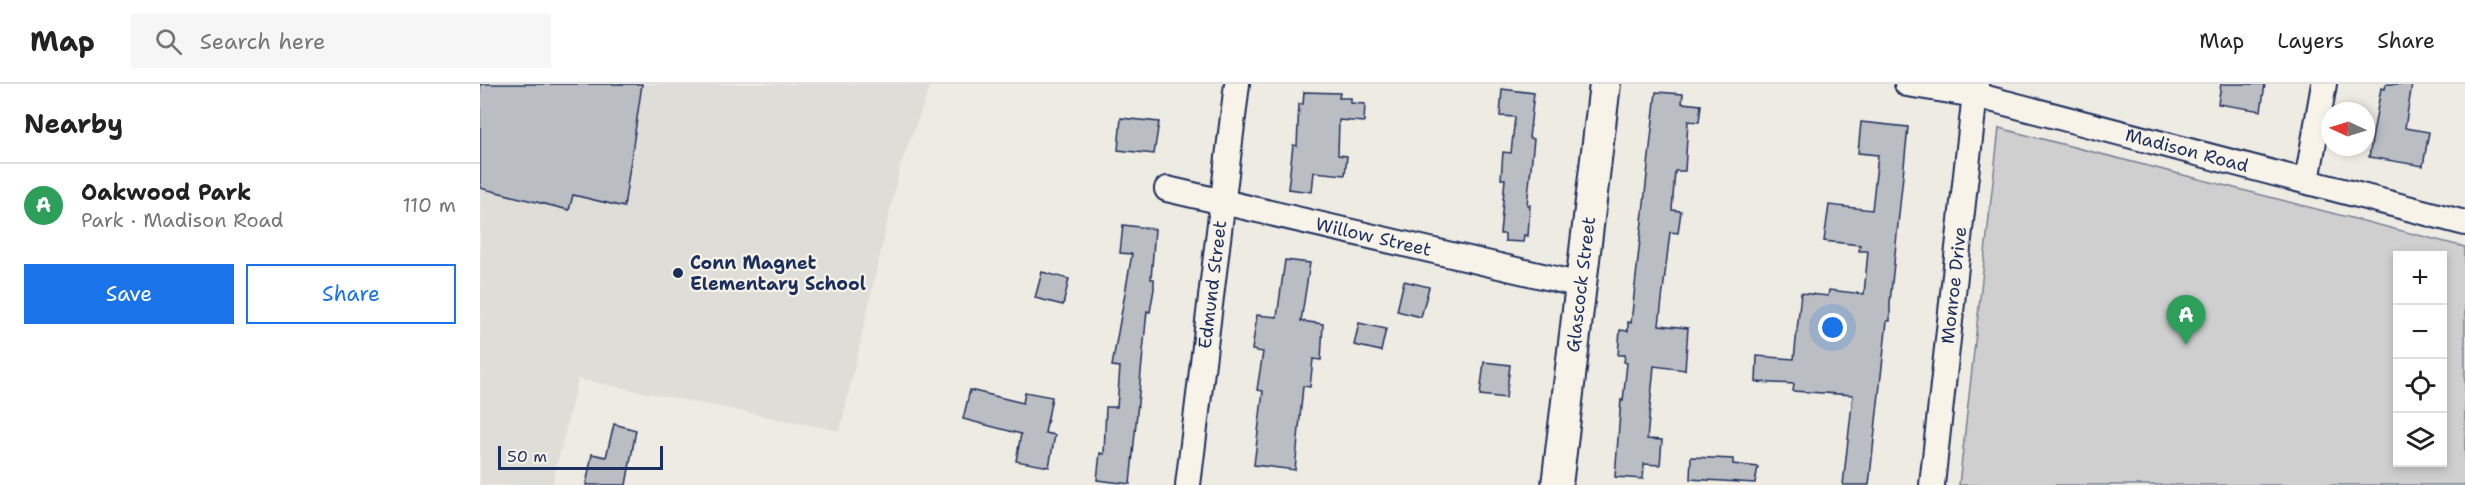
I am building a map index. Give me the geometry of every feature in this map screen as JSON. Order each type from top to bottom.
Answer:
[{"type":"street","name":"Edmund Street","points":[[1188,485],[1238,84]]},
{"type":"street","name":"Glascock Street","points":[[1557,485],[1605,84]]},
{"type":"street","name":"Madison Road","points":[[1907,84],[1976,90],[2465,223]]},
{"type":"street","points":[[2307,181],[2324,84]]},
{"type":"street","name":"Monroe Drive","points":[[1932,485],[1976,90]]},
{"type":"street","name":"Willow Street","points":[[1167,189],[1581,285]]},
{"type":"shaded area","name":"Conn Magnet Elementary School","points":[[480,84],[931,84],[900,167],[840,431],[578,379],[552,485],[480,485]]},
{"type":"shaded area","points":[[1999,128],[2465,247],[2465,485],[1959,485]]},
{"type":"building","points":[[480,84],[642,84],[624,207],[573,195],[569,210],[480,188]]},
{"type":"building","points":[[2221,84],[2265,84],[2261,111],[2218,104]]},
{"type":"building","points":[[2386,84],[2412,84],[2405,128],[2429,132],[2423,166],[2369,157],[2375,156],[2375,122],[2381,88],[2385,89]]},
{"type":"building","points":[[1502,89],[1534,93],[1529,138],[1534,139],[1527,205],[1530,205],[1528,236],[1524,235],[1523,242],[1505,241],[1505,234],[1500,234],[1505,179],[1501,179],[1503,152],[1511,153],[1515,117],[1500,116]]},
{"type":"building","points":[[1304,92],[1340,93],[1339,98],[1351,98],[1351,103],[1365,104],[1364,122],[1339,120],[1338,155],[1347,156],[1345,175],[1314,172],[1312,192],[1288,189],[1293,145],[1297,146],[1299,104],[1303,104]]},
{"type":"building","points":[[1656,92],[1683,94],[1682,103],[1701,105],[1699,122],[1688,121],[1685,171],[1675,171],[1672,210],[1681,211],[1678,233],[1670,232],[1659,325],[1688,328],[1685,370],[1654,366],[1647,439],[1662,440],[1660,465],[1644,464],[1643,479],[1615,477],[1621,400],[1623,401],[1627,363],[1624,362],[1625,355],[1618,355],[1620,330],[1628,331],[1628,322],[1631,323]]},
{"type":"building","points":[[1121,118],[1159,122],[1154,154],[1118,150]]},
{"type":"building","points":[[1861,122],[1908,127],[1890,321],[1887,321],[1869,485],[1843,485],[1853,395],[1793,391],[1794,384],[1756,382],[1757,356],[1794,359],[1801,293],[1828,296],[1829,290],[1864,294],[1868,251],[1859,251],[1860,245],[1824,241],[1829,205],[1872,210],[1878,155],[1858,153]]},
{"type":"building","points":[[1123,225],[1155,229],[1151,279],[1154,279],[1154,289],[1150,312],[1147,311],[1130,484],[1097,480],[1100,453],[1104,454],[1106,407],[1117,407],[1120,367],[1112,366],[1132,254],[1120,253]]},
{"type":"building","points":[[1285,260],[1310,263],[1301,321],[1323,324],[1321,360],[1313,359],[1310,387],[1303,386],[1295,470],[1254,465],[1263,391],[1257,390],[1263,352],[1252,350],[1257,315],[1277,317]]},
{"type":"building","points":[[1042,272],[1069,279],[1063,305],[1035,298]]},
{"type":"building","points":[[1404,281],[1429,287],[1421,317],[1397,311]]},
{"type":"building","points":[[1359,323],[1386,329],[1381,351],[1354,345]]},
{"type":"building","points":[[1484,362],[1510,365],[1506,398],[1480,395]]},
{"type":"building","points":[[970,390],[1023,403],[1025,392],[1052,397],[1045,433],[1055,435],[1049,467],[1016,461],[1021,434],[963,419]]},
{"type":"building","points":[[614,424],[636,430],[626,485],[586,485],[592,454],[606,457]]},
{"type":"building","points":[[1691,457],[1733,459],[1733,464],[1758,467],[1755,483],[1690,479]]},
{"type":"place","name":"Conn Magnet Elementary School","points":[[678,273]]},
{"type":"place","name":"Oakwood Park","points":[[2186,345]]}]
